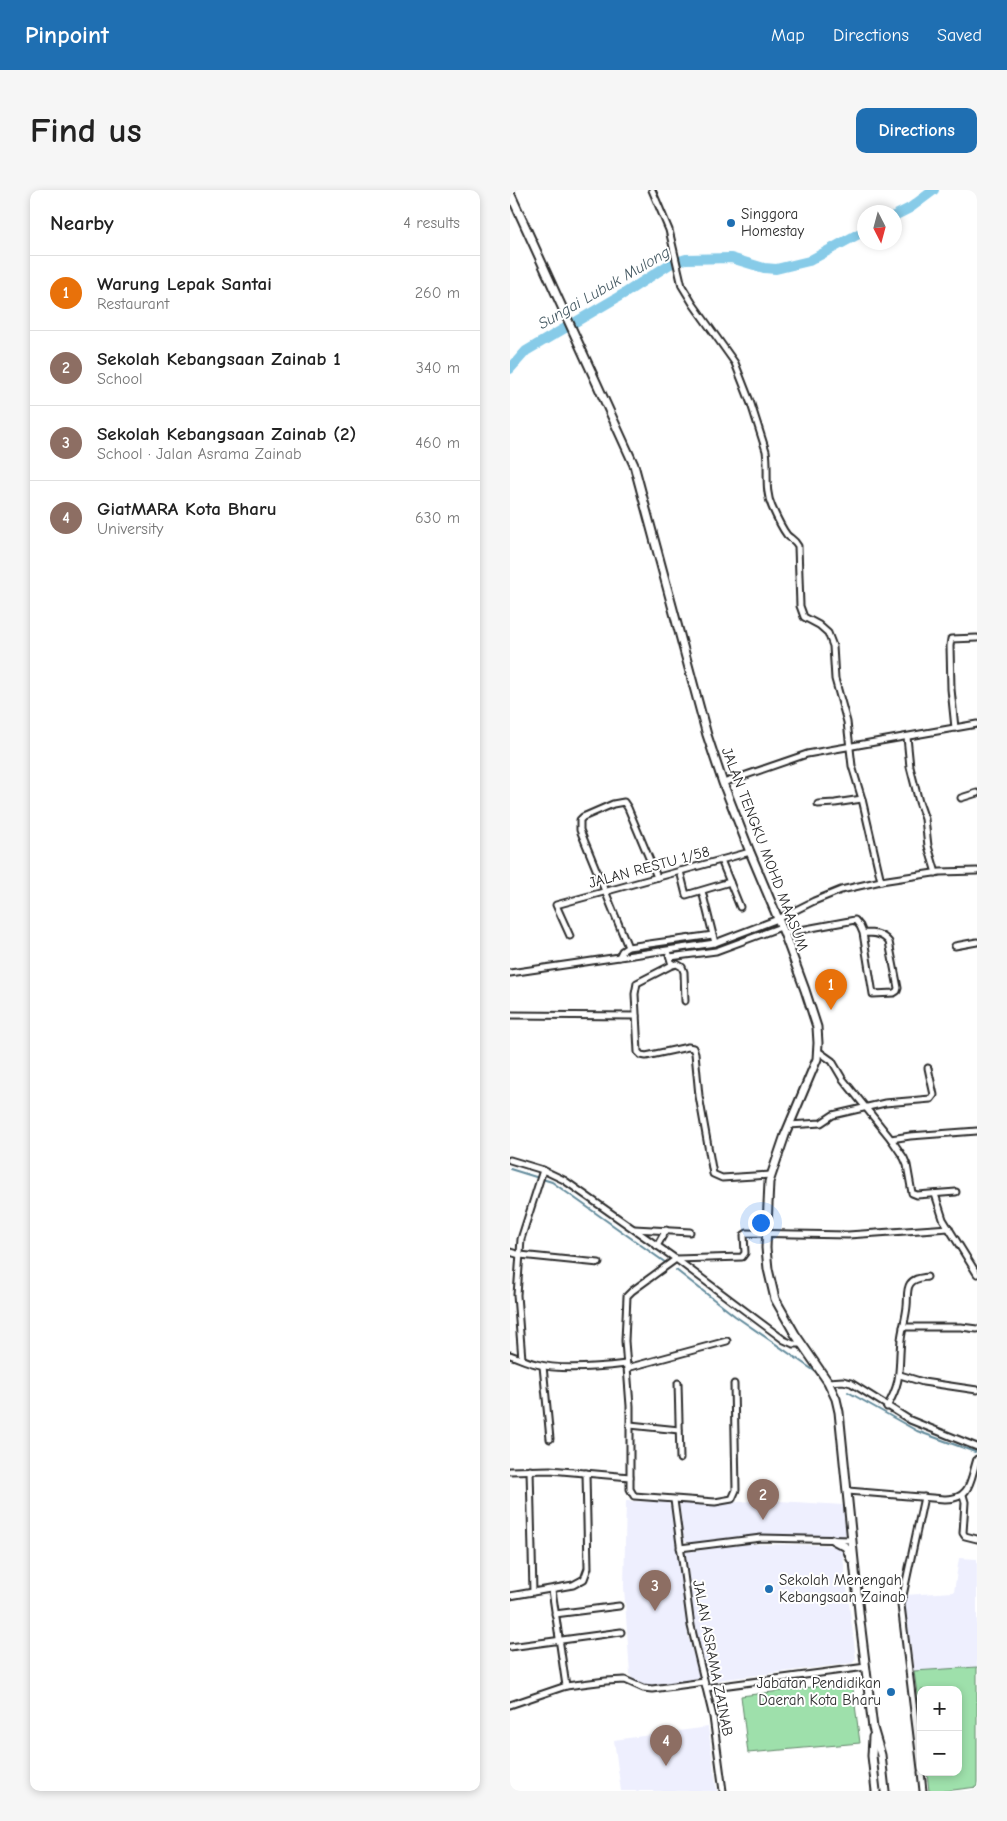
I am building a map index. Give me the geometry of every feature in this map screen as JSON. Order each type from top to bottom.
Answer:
[{"type":"main road","name":"JALAN TENGKU MOHD MAASUM","points":[[510,193],[634,465],[696,700],[723,783],[781,926],[817,1027],[817,1059],[771,1175],[767,1196],[766,1233],[768,1269],[772,1290],[784,1316],[828,1382],[836,1399],[839,1412],[866,1667],[885,1791]]},
{"type":"main road","points":[[833,1540],[846,1547],[855,1572]]},
{"type":"main road","name":"JALAN TENGKU MOHD MAASUM","points":[[874,1728],[872,1756],[876,1791]]},
{"type":"street","points":[[652,190],[667,222],[682,286],[735,363],[742,377],[766,452],[768,496],[771,506],[787,535],[796,541],[798,546],[800,606],[804,617],[819,625],[828,633],[833,646],[835,679],[847,722],[852,766],[862,799],[881,881]]},
{"type":"street","points":[[955,728],[951,689],[951,639],[977,638]]},
{"type":"street","points":[[723,783],[807,754],[977,724]]},
{"type":"street","points":[[907,737],[910,767],[918,802],[925,819],[928,846],[936,873]]},
{"type":"street","points":[[961,798],[977,792]]},
{"type":"street","points":[[818,804],[862,799]]},
{"type":"street","points":[[628,947],[580,830],[580,820],[614,804],[624,802],[657,877]]},
{"type":"street","name":"JALAN RESTU 1/58","points":[[570,936],[556,905],[750,852]]},
{"type":"street","points":[[721,860],[740,907]]},
{"type":"street","points":[[680,871],[686,895],[702,892],[730,882]]},
{"type":"street","points":[[670,957],[716,952],[781,926],[814,901],[841,890],[881,881],[936,873],[977,871]]},
{"type":"street","points":[[702,892],[715,944]]},
{"type":"street","points":[[510,973],[715,944],[781,926],[855,920],[863,933],[873,994],[894,993],[898,988],[888,942],[885,937],[876,933],[863,933]]},
{"type":"street","points":[[619,957],[622,951],[628,947],[713,935]]},
{"type":"street","points":[[955,946],[977,942]]},
{"type":"street","points":[[668,950],[672,965]]},
{"type":"street","points":[[684,1001],[684,972],[682,967],[677,964],[637,984],[635,990],[638,1052],[646,1056],[688,1047],[693,1048],[699,1096],[713,1174],[722,1178],[771,1175]]},
{"type":"street","points":[[510,1015],[636,1016]]},
{"type":"street","points":[[818,1052],[832,1061],[842,1078],[891,1139],[907,1165],[912,1193],[918,1195],[956,1192]]},
{"type":"street","points":[[789,1126],[821,1123],[833,1115],[885,1103],[931,1099],[934,1095],[928,1068]]},
{"type":"street","points":[[891,1139],[977,1131]]},
{"type":"street","points":[[510,1160],[541,1175],[564,1180],[676,1259],[784,1340],[793,1344],[802,1344]]},
{"type":"street","points":[[522,1359],[517,1295],[521,1239],[541,1175]]},
{"type":"street","points":[[935,1194],[949,1228],[977,1274]]},
{"type":"street","points":[[734,1384],[736,1490],[734,1496],[729,1500],[720,1502],[634,1496],[630,1489],[630,1425],[625,1341],[627,1296],[632,1291],[676,1259],[739,1258],[745,1253],[745,1234],[848,1235],[949,1228]]},
{"type":"street","points":[[633,1229],[690,1232]]},
{"type":"street","points":[[657,1246],[666,1230]]},
{"type":"street","points":[[510,1252],[520,1255],[600,1263]]},
{"type":"street","points":[[887,1407],[894,1395],[900,1374],[900,1353],[910,1284],[915,1279],[927,1277]]},
{"type":"street","points":[[903,1327],[961,1327],[977,1329]]},
{"type":"street","points":[[510,1355],[543,1366],[627,1366],[727,1341]]},
{"type":"street","points":[[543,1366],[550,1439]]},
{"type":"street","points":[[900,1374],[923,1382],[977,1390]]},
{"type":"street","points":[[828,1382],[843,1381],[851,1383],[910,1420],[977,1447]]},
{"type":"street","points":[[678,1382],[680,1459]]},
{"type":"street","points":[[630,1425],[680,1430]]},
{"type":"street","points":[[848,1491],[952,1499],[963,1495],[970,1483],[977,1459]]},
{"type":"street","points":[[510,1470],[630,1477]]},
{"type":"street","points":[[530,1470],[533,1592]]},
{"type":"street","points":[[510,1596],[552,1590],[580,1583],[587,1574],[586,1473]]},
{"type":"street","points":[[963,1495],[965,1502],[963,1533],[965,1536],[977,1539]]},
{"type":"street","points":[[917,1738],[901,1605],[924,1497]]},
{"type":"street","name":"JALAN ASRAMA ZAINAB","points":[[674,1500],[691,1626],[713,1718],[723,1791]]},
{"type":"street","points":[[680,1548],[761,1538],[852,1540]]},
{"type":"street","points":[[552,1590],[566,1686]]},
{"type":"street","points":[[555,1614],[619,1606]]},
{"type":"street","points":[[510,1647],[621,1632]]},
{"type":"street","points":[[510,1705],[566,1686],[620,1679],[643,1688],[652,1689],[866,1667]]},
{"type":"street","points":[[922,1776],[923,1791]]},
{"type":"shaded area","points":[[763,1500],[843,1505],[846,1534],[844,1536],[760,1535],[692,1543],[684,1541],[679,1502],[713,1504]]},
{"type":"shaded area","points":[[626,1501],[668,1502],[671,1509],[688,1635],[699,1677],[694,1681],[646,1686],[632,1679],[630,1674],[624,1587]]},
{"type":"shaded area","name":"Sekolah Menengah Kebangsaan Zainab","points":[[749,1544],[823,1545],[837,1546],[842,1549],[856,1658],[853,1663],[710,1681],[695,1626],[686,1552]]},
{"type":"shaded area","points":[[959,1558],[977,1559],[977,1787],[929,1791],[927,1776],[962,1776],[962,1686],[917,1686],[917,1694],[904,1595],[954,1592]]},
{"type":"shaded area","points":[[708,1727],[717,1791],[621,1791],[614,1740]]},
{"type":"green space","points":[[977,1667],[977,1787],[929,1791],[927,1776],[962,1776],[962,1686],[917,1686],[917,1694],[914,1671]]},
{"type":"green space","points":[[852,1682],[860,1743],[748,1753],[741,1696]]},
{"type":"waterway","name":"Sungai Lubuk Mulong","points":[[902,212],[934,190]]},
{"type":"waterway","name":"Sungai Lubuk Mulong","points":[[510,369],[526,351],[625,293],[670,264],[686,259],[731,258],[764,268],[776,269],[809,261],[857,235]]},
{"type":"waterway","points":[[510,1169],[552,1182],[666,1263]]},
{"type":"waterway","points":[[676,1270],[735,1316],[816,1372]]},
{"type":"waterway","points":[[848,1392],[917,1431],[975,1452]]},
{"type":"place","name":"Singgora Homestay","points":[[731,223]]},
{"type":"place","name":"Warung Lepak Santai","points":[[831,1010]]},
{"type":"place","name":"Sekolah Kebangsaan Zainab 1","points":[[763,1520]]},
{"type":"place","name":"Sekolah Menengah Kebangsaan Zainab","points":[[769,1589]]},
{"type":"place","name":"Sekolah Kebangsaan Zainab (2)","points":[[655,1611]]},
{"type":"place","name":"Jabatan Pendidikan Daerah Kota Bharu","points":[[891,1692]]},
{"type":"place","name":"GiatMARA Kota Bharu","points":[[666,1766]]}]
